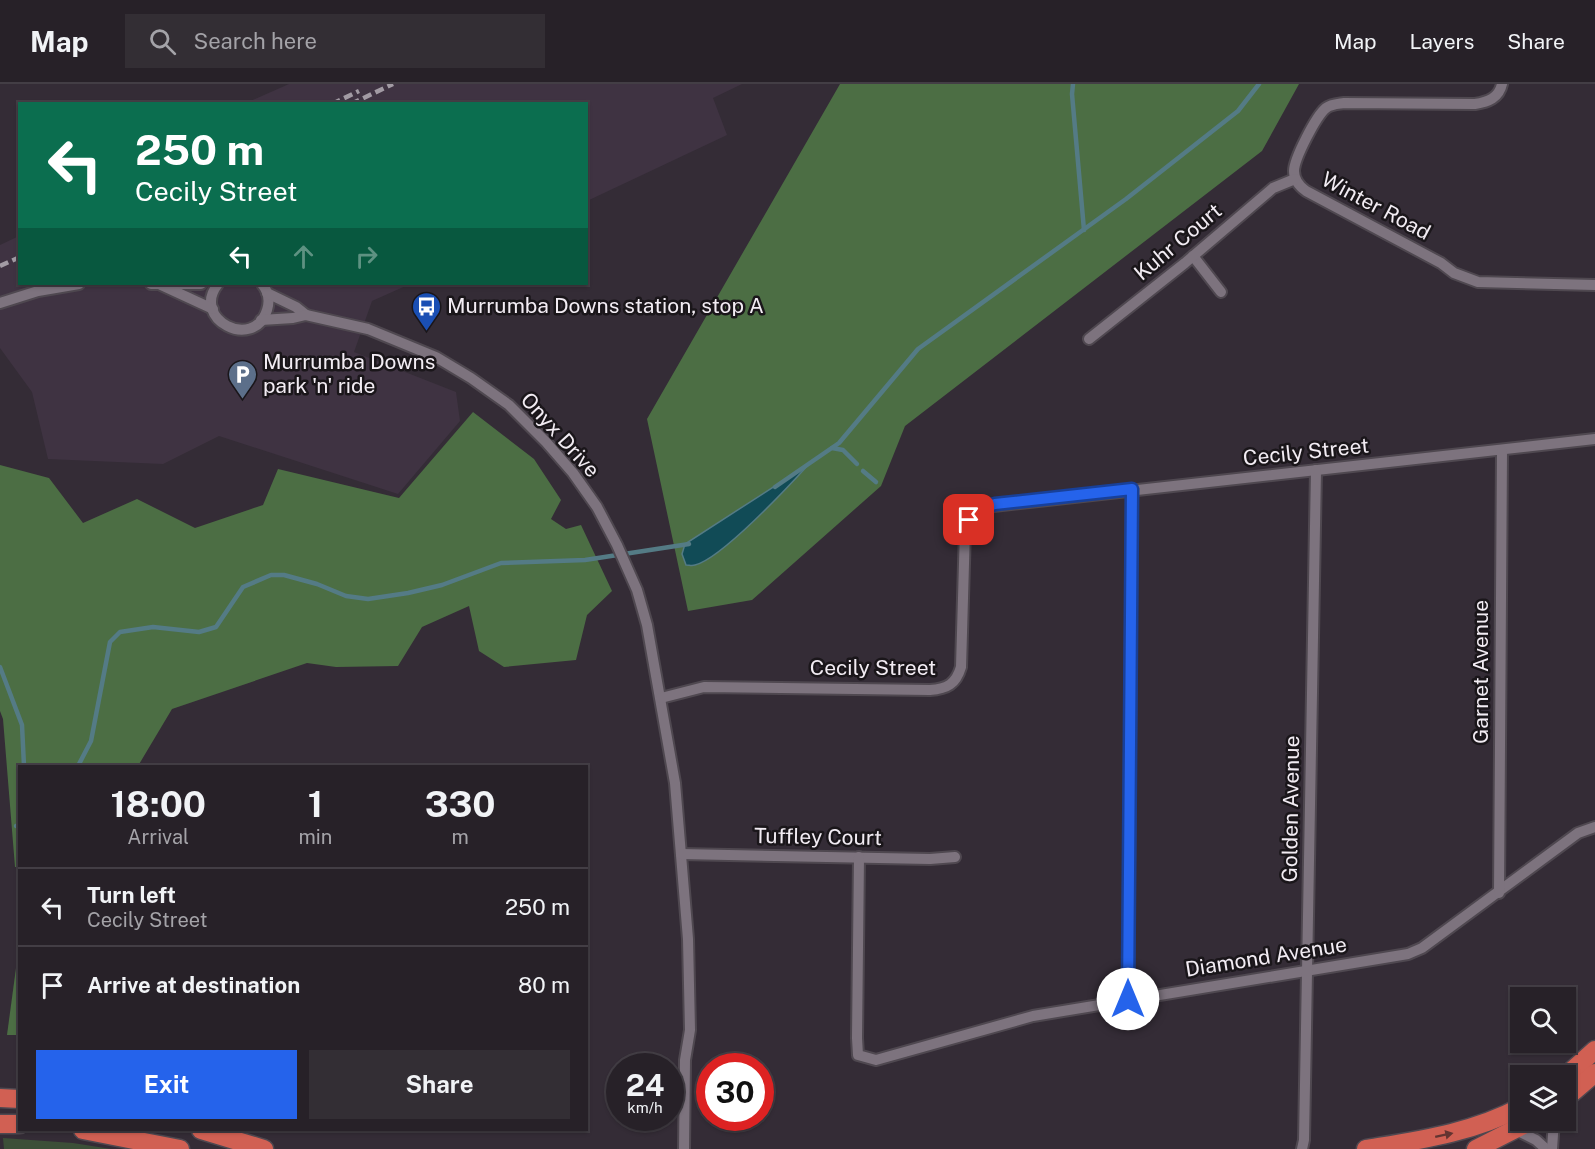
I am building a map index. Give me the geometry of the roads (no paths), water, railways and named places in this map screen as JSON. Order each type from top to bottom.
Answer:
[{"type":"highway","points":[[1576,1067],[1595,1050]]},
{"type":"highway","points":[[1576,1089],[1595,1073]]},
{"type":"highway","points":[[1366,1149],[1462,1131],[1510,1111]]},
{"type":"highway","points":[[0,1124],[18,1124]]},
{"type":"highway","points":[[89,1131],[144,1140],[180,1149]]},
{"type":"highway","points":[[204,1131],[264,1149]]},
{"type":"highway","points":[[1476,1149],[1514,1131]]},
{"type":"street","name":"Winter Road","points":[[1502,84],[1493,99],[1475,104],[1344,103],[1331,105],[1320,114],[1295,162],[1295,179],[1305,191],[1441,263],[1454,273],[1478,282],[1595,285]]},
{"type":"street","name":"Kuhr Court","points":[[1089,339],[1193,256],[1273,188],[1295,179]]},
{"type":"street","points":[[1193,256],[1221,292]]},
{"type":"street","points":[[0,303],[38,291],[73,285]]},
{"type":"street","points":[[158,285],[213,309],[212,294],[217,285]]},
{"type":"street","points":[[261,321],[268,308],[265,288]]},
{"type":"street","name":"Onyx Drive","points":[[265,288],[306,315]]},
{"type":"street","name":"Onyx Drive","points":[[213,309],[219,321],[237,330],[251,328],[261,321],[306,315],[368,329],[436,357],[509,405],[573,472],[597,507],[617,545],[637,590],[647,625],[661,698]]},
{"type":"street","name":"Cecily Street","points":[[661,698],[704,687],[930,690],[947,687],[954,682],[961,667],[964,538],[969,520],[976,512],[995,504],[1502,451],[1595,439]]},
{"type":"street","name":"Garnet Avenue","points":[[1499,893],[1502,451]]},
{"type":"street","name":"Golden Avenue","points":[[1302,1149],[1304,1140],[1316,470]]},
{"type":"street","points":[[1128,999],[1132,489]]},
{"type":"street","points":[[661,698],[675,783],[687,916],[690,1030],[686,1060],[684,1149]]},
{"type":"street","name":"Diamond Avenue","points":[[859,857],[858,1055],[876,1060],[1033,1016],[1408,954],[1422,948],[1578,833],[1595,827]]},
{"type":"street","name":"Tuffley Court","points":[[681,854],[955,857]]},
{"type":"street","points":[[1518,1131],[1536,1140],[1546,1149]]},
{"type":"street","points":[[1552,1149],[1553,1131]]},
{"type":"water","points":[[809,464],[721,550],[707,560],[695,565],[686,565],[682,554],[685,544]]},
{"type":"waterway","points":[[1073,84],[1084,230]]},
{"type":"waterway","points":[[775,487],[839,443],[918,349],[1126,199],[1238,111],[1259,84]]},
{"type":"waterway","points":[[832,448],[843,450],[857,464]]},
{"type":"waterway","points":[[863,471],[876,482]]},
{"type":"waterway","points":[[79,765],[91,741],[110,642],[120,632],[153,627],[199,632],[216,627],[243,587],[271,575],[284,575],[317,584],[346,596],[368,599],[442,585],[501,563],[585,560],[689,544]]},
{"type":"waterway","points":[[0,667],[22,725],[24,765]]},
{"type":"railway","points":[[355,102],[393,84]]},
{"type":"railway","points":[[336,102],[359,91]]},
{"type":"railway","points":[[0,266],[18,258]]},
{"type":"place","name":"Murrumba Downs station, stop A","points":[[426,332]]},
{"type":"place","name":"Murrumba Downs park 'n' ride","points":[[242,400]]}]
